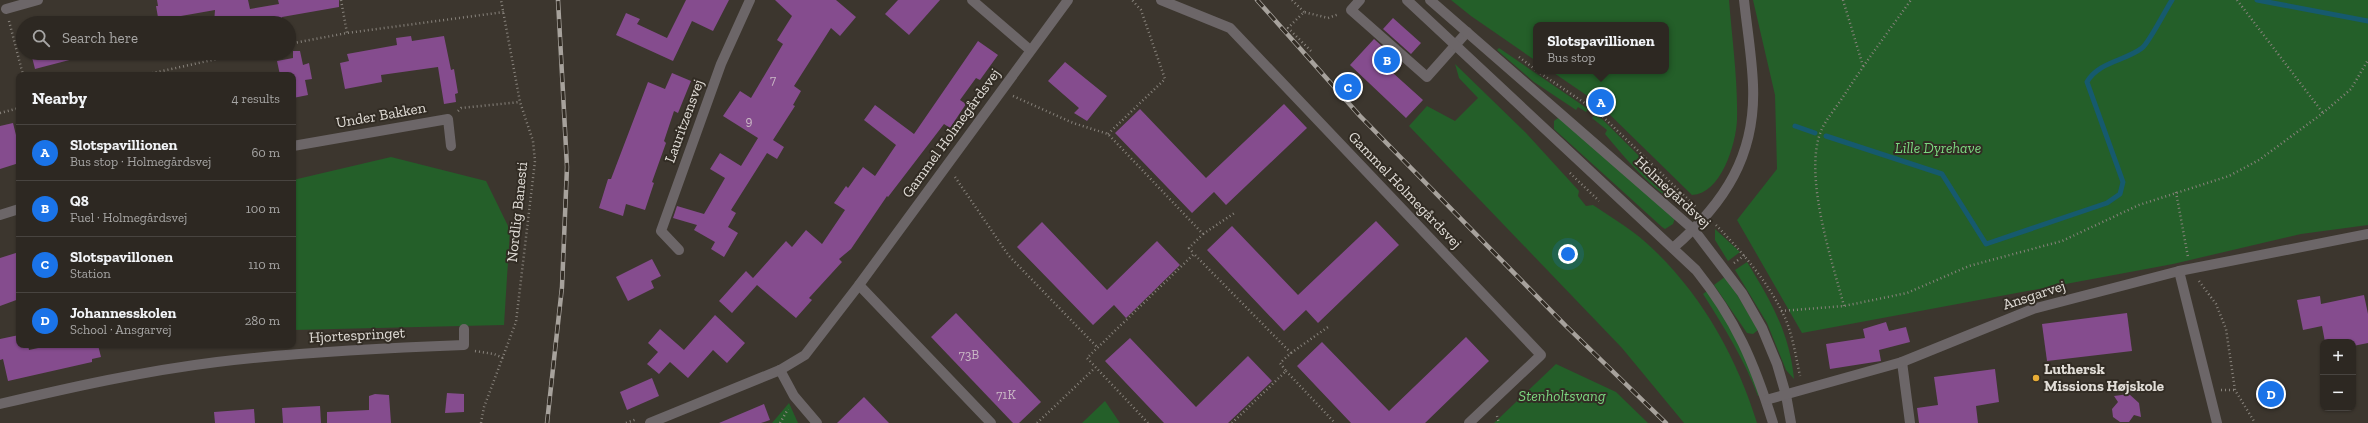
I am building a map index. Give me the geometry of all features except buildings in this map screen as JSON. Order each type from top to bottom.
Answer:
[{"type":"street","points":[[6,9],[38,0]]},
{"type":"street","name":"Lauritzensvej","points":[[679,250],[661,231],[721,64],[750,0]]},
{"type":"street","points":[[972,0],[1030,50]]},
{"type":"street","name":"Gammel Holmegårdsvej","points":[[650,423],[780,370],[805,355],[860,285],[1002,91],[1030,50],[1068,0]]},
{"type":"street","name":"Gammel Holmegårdsvej","points":[[1161,0],[1230,28],[1541,356],[1469,423]]},
{"type":"street","points":[[1360,0],[1351,10],[1427,77],[1467,32]]},
{"type":"street","points":[[1407,0],[1696,270],[1731,318],[1745,344],[1773,423]]},
{"type":"street","name":"Holmegårdsvej","points":[[1430,0],[1694,230],[1742,293],[1762,328],[1777,364],[1786,395],[1791,423]]},
{"type":"street","points":[[1673,248],[1694,230],[1707,215],[1731,183],[1740,166],[1750,130],[1753,86],[1744,0]]},
{"type":"street","name":"Under Bakken","points":[[296,145],[448,119],[451,146]]},
{"type":"street","points":[[0,215],[16,210]]},
{"type":"street","name":"Ansgarvej","points":[[1766,400],[1902,362],[2033,309],[2180,271],[2368,234]]},
{"type":"street","points":[[2180,271],[2217,423]]},
{"type":"street","points":[[860,285],[991,423]]},
{"type":"street","points":[[464,329],[464,345]]},
{"type":"street","name":"Hjortespringet","points":[[0,404],[93,382],[216,362],[340,349],[464,345]]},
{"type":"street","points":[[1902,362],[1910,423]]},
{"type":"street","points":[[780,370],[794,396],[817,423]]},
{"type":"path","points":[[341,0],[347,33]]},
{"type":"path","name":"Nordlig Banesti","points":[[481,423],[484,407],[516,322],[535,160],[533,141],[520,102],[501,0]]},
{"type":"path","points":[[1108,134],[1165,79],[1141,10],[1132,0]]},
{"type":"path","points":[[1292,0],[1304,12],[1328,18],[1351,10]]},
{"type":"path","points":[[1843,0],[1863,66]]},
{"type":"path","points":[[1844,306],[1821,221],[1816,172],[1818,144],[1822,130],[1863,66],[1911,0]]},
{"type":"path","points":[[2237,0],[2323,113]]},
{"type":"path","points":[[6,9],[16,48]]},
{"type":"path","points":[[296,43],[347,33],[504,12]]},
{"type":"path","points":[[1304,12],[1288,28],[1311,51]]},
{"type":"path","points":[[19,60],[22,72]]},
{"type":"path","points":[[158,72],[212,60]]},
{"type":"path","points":[[1781,311],[1844,306],[1907,293],[1969,266],[2062,241],[2139,205],[2229,176],[2259,160],[2323,113],[2351,89],[2368,60]]},
{"type":"path","points":[[1541,74],[1598,112],[1694,206],[1707,215],[1746,255],[1781,311],[1791,335],[1803,390]]},
{"type":"path","points":[[1002,91],[1073,123],[1108,134],[1203,234]]},
{"type":"path","points":[[448,119],[461,108],[520,102]]},
{"type":"path","points":[[0,113],[16,109]]},
{"type":"path","points":[[948,163],[1009,256],[1098,348]]},
{"type":"path","points":[[2176,192],[2191,269],[2216,304],[2226,329],[2235,390],[2255,423]]},
{"type":"path","points":[[1236,212],[1203,234],[1189,248],[1291,353]]},
{"type":"path","points":[[1148,423],[1087,358],[1194,254]]},
{"type":"path","points":[[1328,327],[1291,353],[1280,363],[1335,423]]},
{"type":"path","points":[[464,345],[475,351],[494,354],[503,358]]},
{"type":"path","points":[[1037,423],[1095,368]]},
{"type":"path","points":[[1232,423],[1286,371]]},
{"type":"green space","points":[[1451,0],[1729,0],[1736,75],[1737,120],[1734,142],[1719,177],[1711,186],[1702,192],[1692,195],[1602,107],[1604,103],[1598,98],[1595,101],[1555,74],[1669,74],[1669,22],[1533,22],[1533,59],[1471,16]]},
{"type":"green space","name":"Lille Dyrehave","points":[[1753,0],[2368,0],[2368,225],[2301,234],[2173,264],[1802,333],[1737,220],[1777,169],[1775,95]]},
{"type":"green space","points":[[1499,48],[1533,71],[1533,74],[1537,74],[1588,109],[1586,112],[1578,107],[1576,110],[1534,82],[1497,50]]},
{"type":"green space","points":[[1455,64],[1526,133],[1579,191],[1578,196],[1586,206],[1593,205],[1617,221],[1647,243],[1672,268],[1703,308],[1729,352],[1749,399],[1757,423],[1684,423],[1622,348],[1409,126],[1427,106],[1455,121],[1478,98],[1459,78]]},
{"type":"green space","points":[[1594,115],[1602,119],[1688,205],[1677,202],[1654,187],[1632,165],[1605,134],[1607,130],[1592,118]]},
{"type":"green space","points":[[1558,118],[1562,119],[1675,218],[1673,224],[1665,229],[1662,227],[1554,129],[1554,121]]},
{"type":"green space","points":[[391,157],[486,181],[510,230],[504,325],[296,330],[296,179]]},
{"type":"green space","points":[[1715,229],[1740,252],[1728,261],[1715,240]]},
{"type":"green space","points":[[1747,262],[1778,318],[1788,347],[1794,379],[1786,370],[1767,323],[1735,270]]},
{"type":"green space","points":[[1726,276],[1758,330],[1753,334],[1747,333],[1714,285]]},
{"type":"green space","points":[[1707,291],[1738,339],[1761,395],[1758,396],[1740,356],[1703,294]]},
{"type":"green space","name":"Stenholtsvang","points":[[1556,364],[1616,392],[1648,423],[1494,423]]},
{"type":"green space","points":[[1105,401],[1120,423],[1082,423]]},
{"type":"green space","points":[[789,403],[798,423],[772,423]]},
{"type":"waterway","points":[[1826,136],[1942,174],[1986,244],[2107,203],[2120,194],[2123,182],[2087,82],[2098,70],[2142,48],[2153,33],[2172,0]]},
{"type":"waterway","points":[[2257,0],[2368,21]]},
{"type":"waterway","points":[[1795,126],[1815,133]]},
{"type":"railway","points":[[547,423],[562,287],[567,167],[558,0]]},
{"type":"railway","points":[[1257,0],[1360,116],[1566,326],[1666,423]]},
{"type":"place","name":"Q8","points":[[1387,60]]},
{"type":"place","name":"Slotspavillonen","points":[[1348,87]]},
{"type":"place","name":"Slotspavillionen","points":[[1601,102]]},
{"type":"place","name":"Luthersk Missions Højskole","points":[[2036,378]]},
{"type":"place","name":"Johannesskolen","points":[[2271,394]]}]
